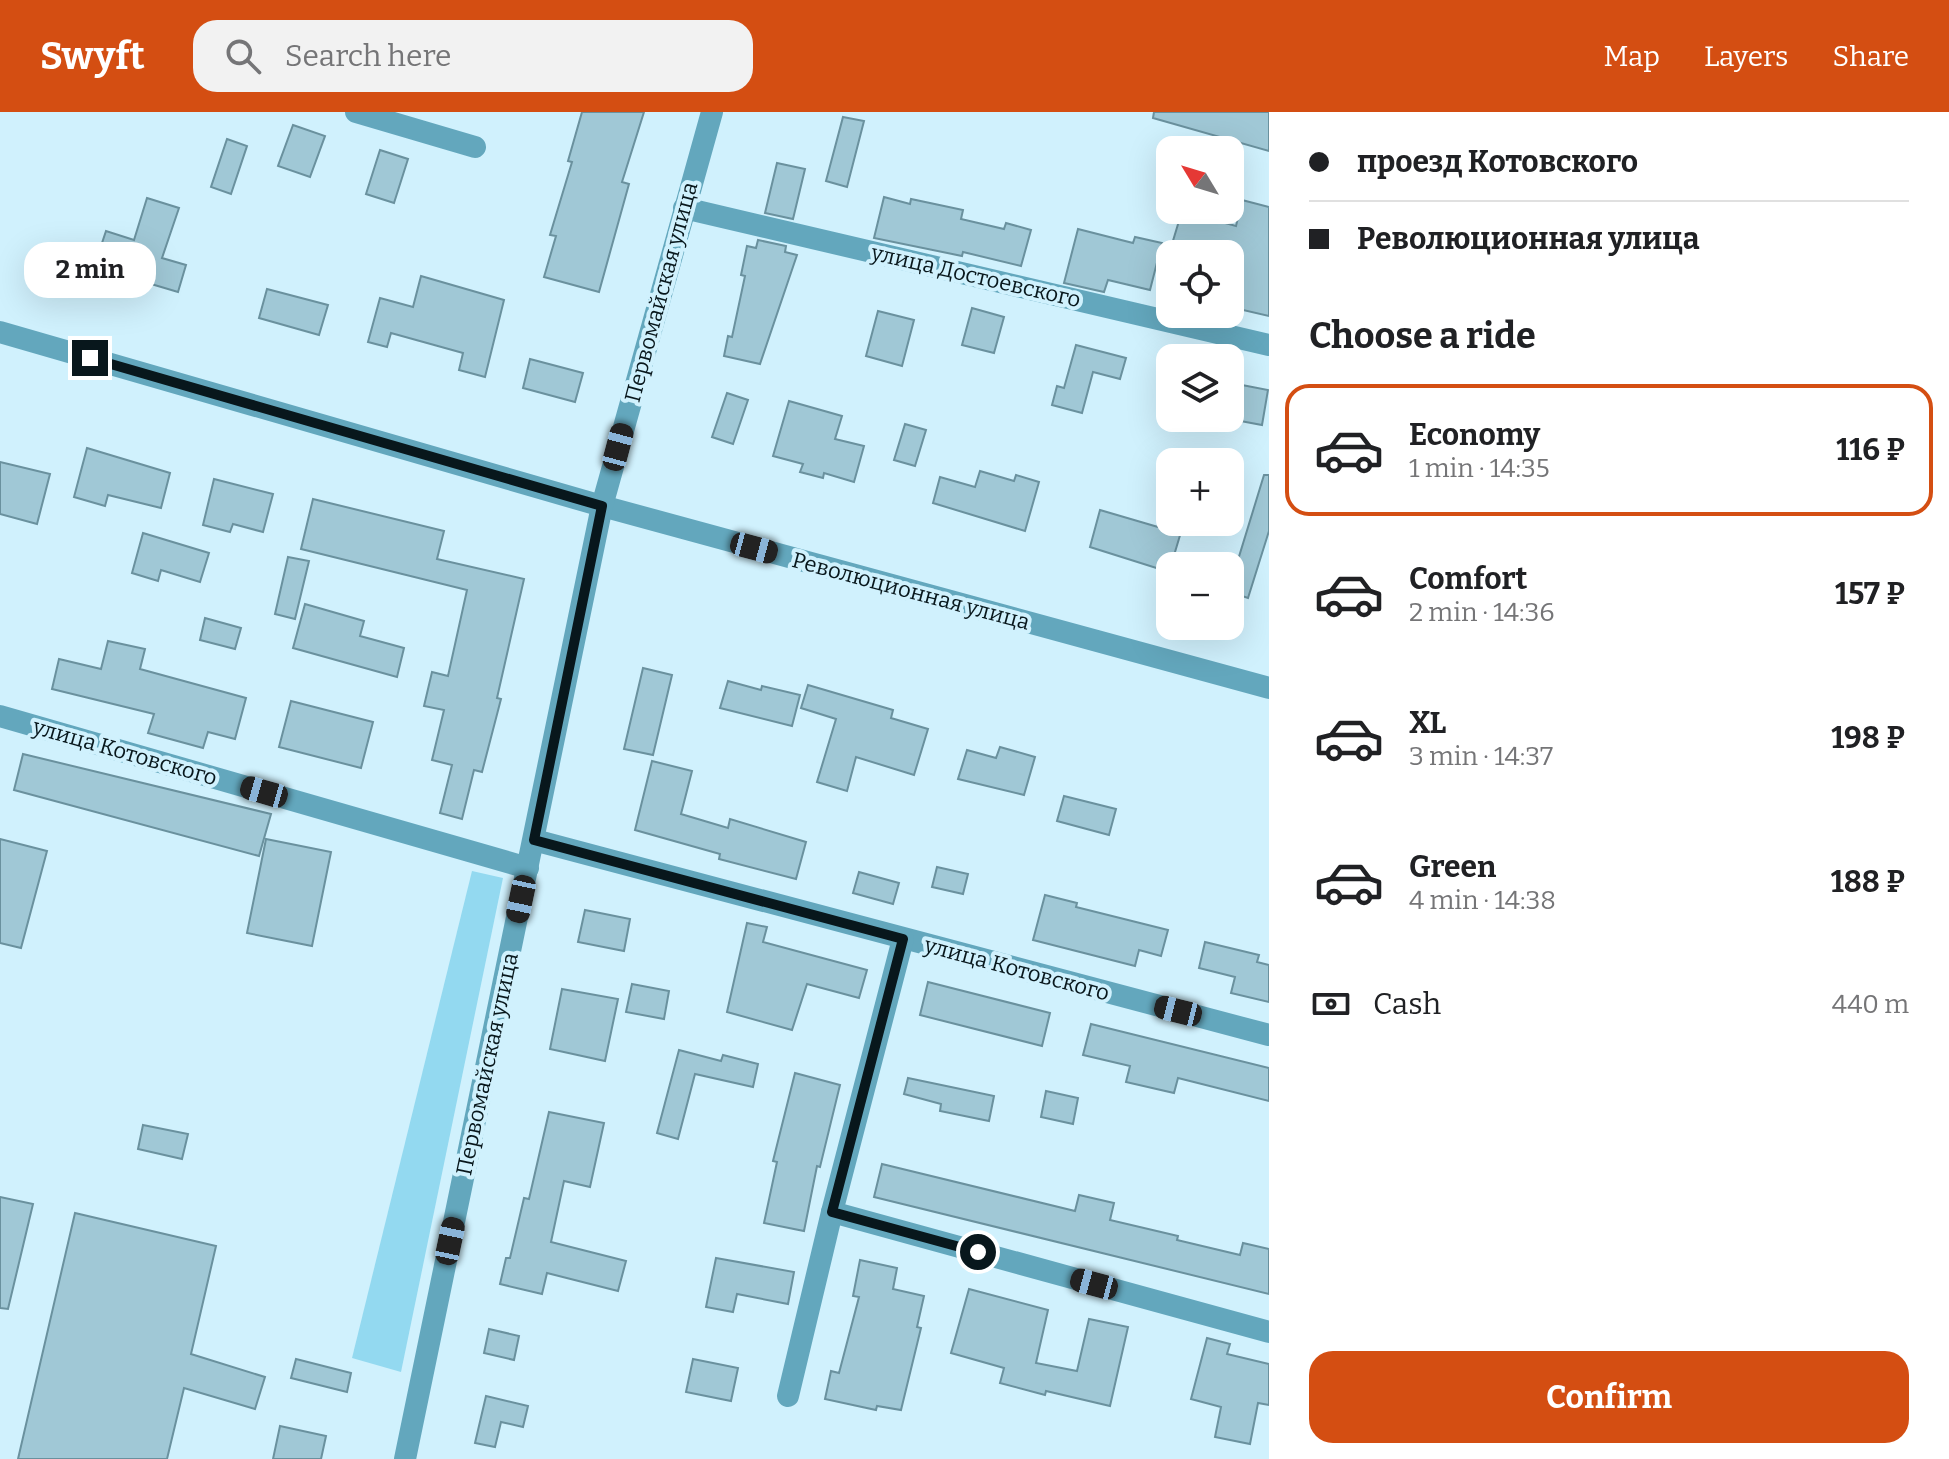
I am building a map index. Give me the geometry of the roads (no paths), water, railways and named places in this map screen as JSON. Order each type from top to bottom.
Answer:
[{"type":"street","points":[[356,112],[475,147]]},
{"type":"street","name":"Первомайская улица","points":[[405,1459],[602,506],[712,112]]},
{"type":"street","name":"улица Достоевского","points":[[684,208],[1269,345]]},
{"type":"street","name":"Революционная улица","points":[[0,332],[602,506],[1269,688]]},
{"type":"street","name":"улица Котовского","points":[[0,716],[528,868]]},
{"type":"street","name":"улица Котовского","points":[[534,840],[1269,1035]]},
{"type":"street","points":[[788,1396],[903,939]]},
{"type":"street","points":[[832,1212],[1269,1332]]}]
